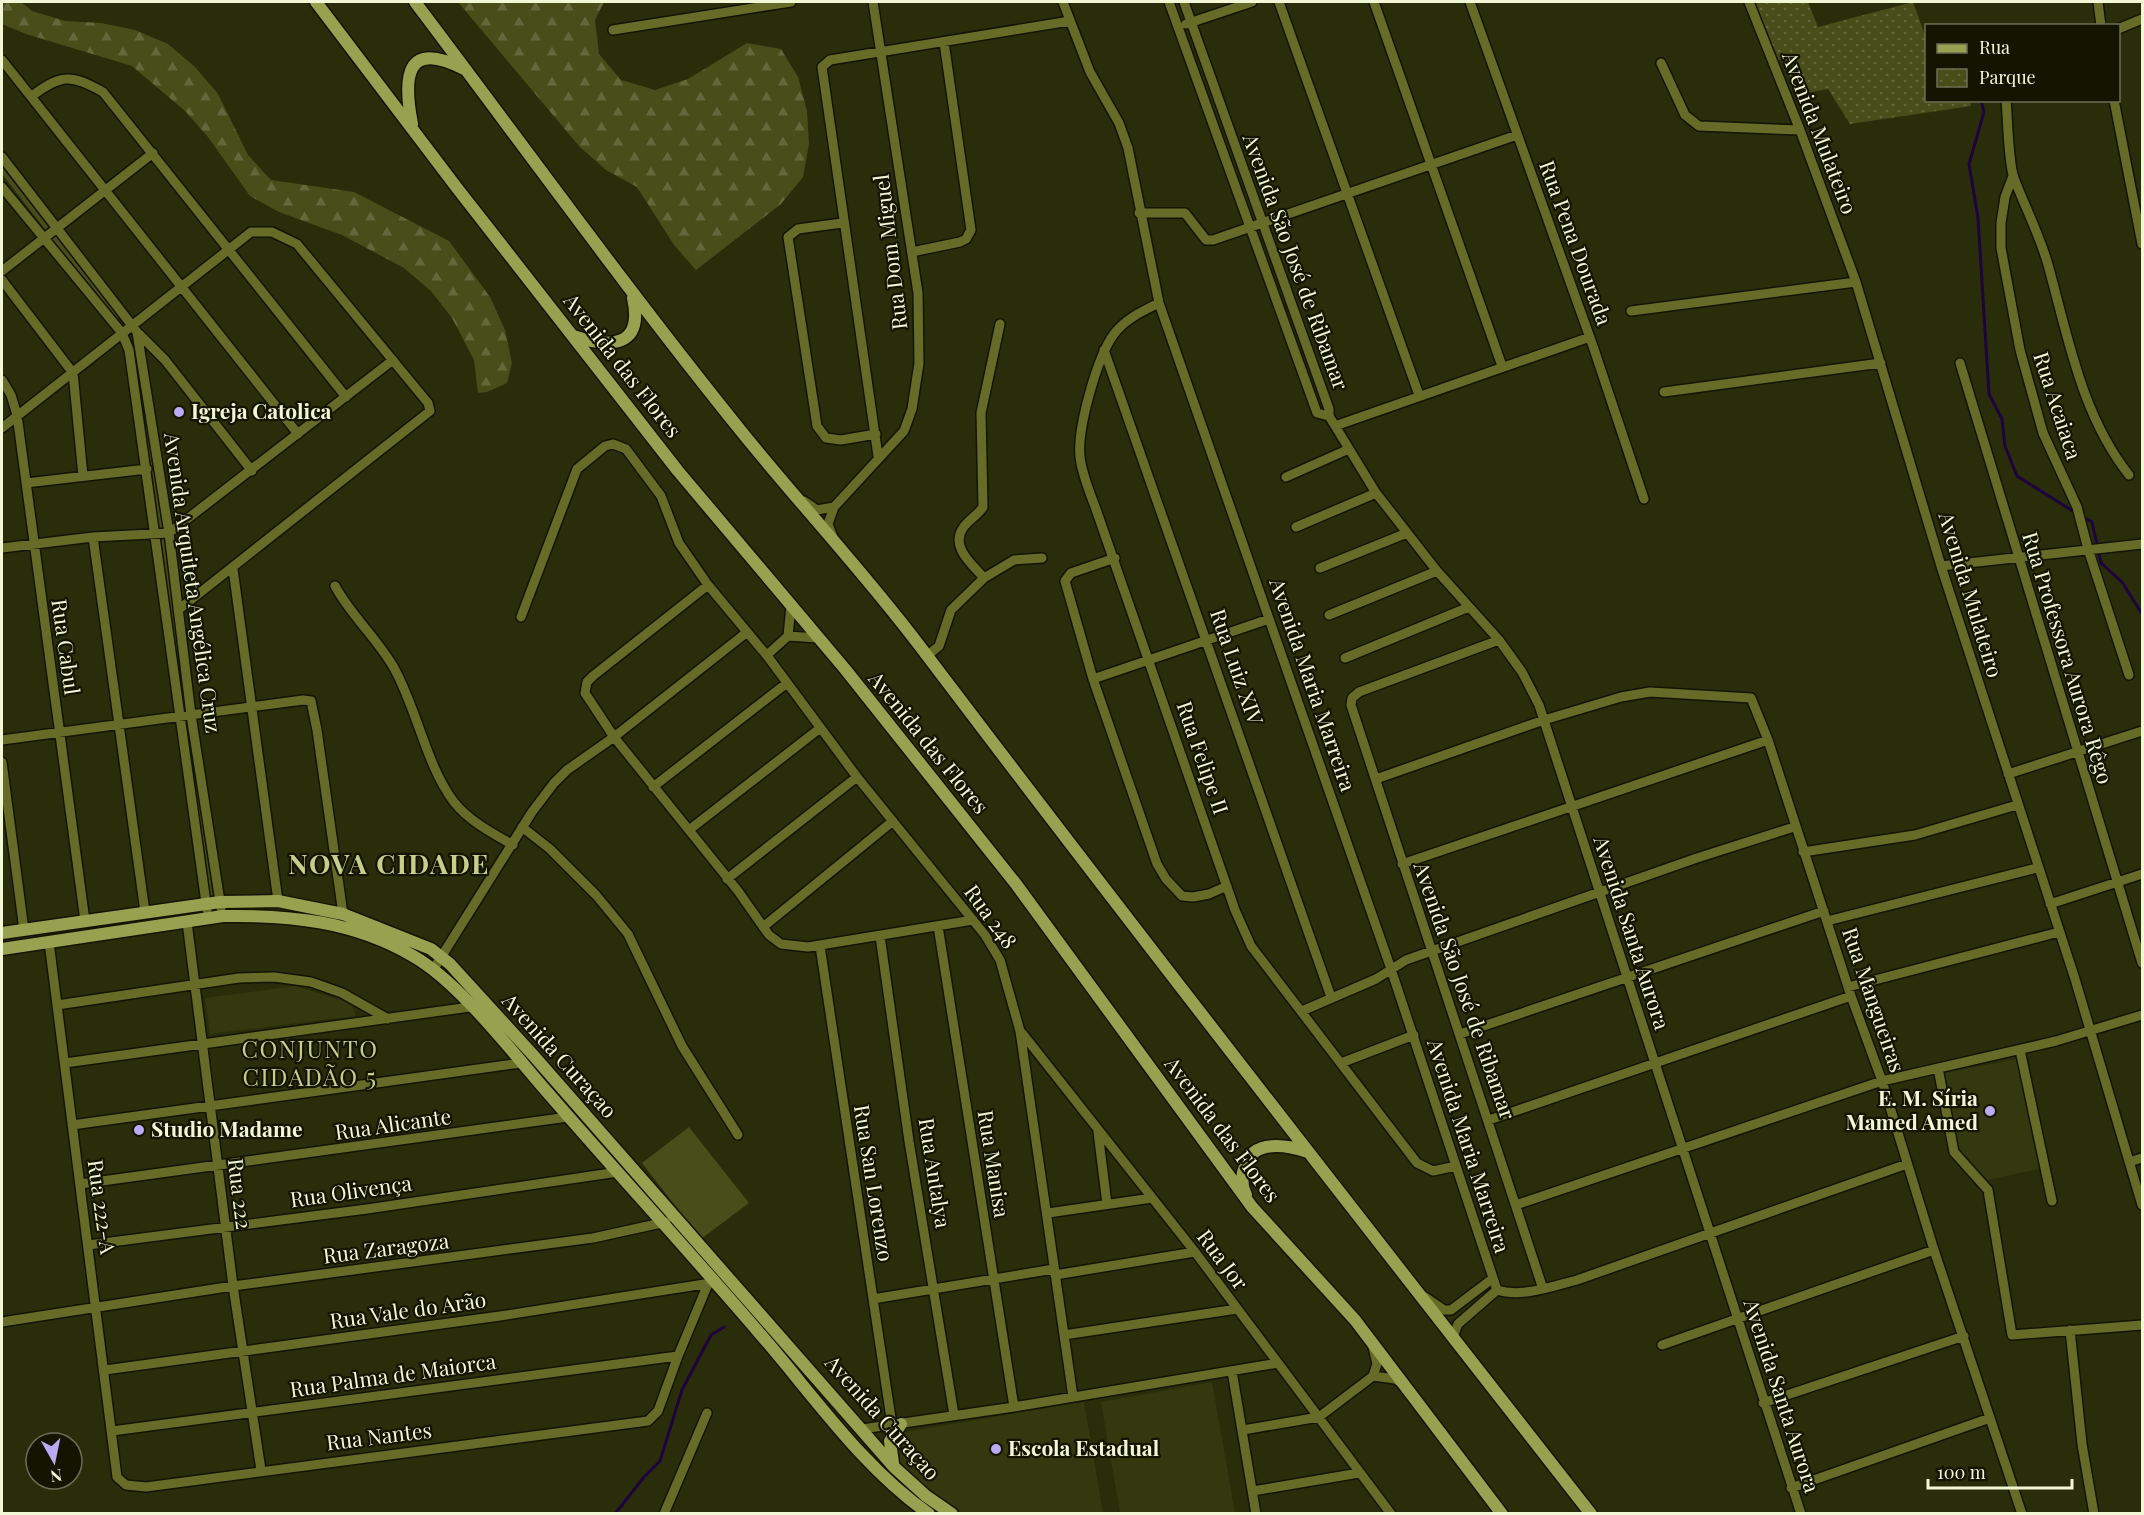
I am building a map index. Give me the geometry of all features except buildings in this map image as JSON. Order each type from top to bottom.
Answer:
[{"type":"main road","name":"Avenida das Flores","points":[[316,2],[678,471],[818,638],[1016,884],[1252,1207],[1321,1280],[1404,1384],[1502,1514]]},
{"type":"main road","points":[[414,2],[632,293],[927,656],[1003,758],[1591,1514]]},
{"type":"main road","points":[[413,129],[406,81],[411,68],[418,62],[441,58],[467,71]]},
{"type":"main road","points":[[573,336],[610,345],[624,339],[632,329],[637,314],[632,293]]},
{"type":"main road","name":"Avenida Curaçao","points":[[2,933],[220,902],[278,901],[344,914],[395,933],[442,957],[670,1220],[795,1351],[894,1467],[926,1496],[952,1514]]},
{"type":"main road","name":"Avenida Curaçao","points":[[2,949],[223,916],[288,917],[346,927],[391,945],[433,970],[471,1007],[618,1172],[670,1220],[712,1283],[781,1358],[876,1468],[929,1514]]},
{"type":"main road","points":[[1252,1207],[1242,1187],[1242,1174],[1246,1161],[1255,1151],[1275,1146],[1292,1147],[1309,1153]]},
{"type":"main road","points":[[781,1358],[795,1351]]},
{"type":"main road","points":[[894,1467],[890,1441],[896,1425]]},
{"type":"street","points":[[613,30],[791,2]]},
{"type":"street","name":"Rua Dom Miguel","points":[[834,507],[878,456],[904,431],[912,409],[919,363],[918,293],[873,2]]},
{"type":"street","name":"Avenida Maria Marreira","points":[[1063,2],[1090,72],[1119,123],[1128,148],[1139,213],[1159,303],[1414,1035],[1492,1279],[1458,1307],[1444,1310],[1405,1277]]},
{"type":"street","name":"Avenida São José de Ribamar","points":[[1169,2],[1317,413],[1329,416],[1329,409],[1184,2]]},
{"type":"street","points":[[1178,26],[1252,2]]},
{"type":"street","points":[[1279,2],[1419,395]]},
{"type":"street","points":[[1374,2],[1502,366]]},
{"type":"street","name":"Rua Pena Dourada","points":[[1470,2],[1590,337],[1644,499]]},
{"type":"street","name":"Avenida Mulateiro","points":[[1749,2],[1800,130],[1856,282],[1941,566],[2050,903],[2142,1205]]},
{"type":"street","points":[[2098,2],[2101,24]]},
{"type":"street","points":[[2120,27],[2142,19]]},
{"type":"street","points":[[878,456],[842,223],[822,67],[830,60],[1070,21]]},
{"type":"street","points":[[912,252],[960,242],[966,239],[971,230],[944,42]]},
{"type":"street","points":[[2,60],[298,434]]},
{"type":"street","points":[[1661,63],[1685,115],[1699,126],[1800,130]]},
{"type":"street","points":[[32,96],[57,79],[71,78],[87,83],[103,92],[346,397]]},
{"type":"street","points":[[2006,102],[2013,176],[2040,241],[2086,398],[2113,455],[2129,475]]},
{"type":"street","points":[[2114,102],[2139,202],[2142,244]]},
{"type":"street","points":[[1139,213],[1185,213],[1206,240],[1220,238],[1517,135]]},
{"type":"street","points":[[2,272],[153,153]]},
{"type":"street","name":"Avenida Arquiteta Angélica Cruz","points":[[2,157],[135,328],[170,533],[191,715],[223,916]]},
{"type":"street","name":"Rua Acaiaca","points":[[2013,176],[2005,197],[2001,223],[2001,248],[2012,316],[2043,433],[2077,507],[2088,549],[2129,675]]},
{"type":"street","name":"Avenida Arquiteta Angélica Cruz","points":[[2,187],[42,239],[122,333],[131,360],[178,717],[209,918]]},
{"type":"street","points":[[842,223],[798,229],[788,237],[806,368],[820,433],[826,438],[841,440],[876,434]]},
{"type":"street","points":[[2,428],[122,333],[135,328],[251,232],[272,232],[297,244],[428,403],[430,411],[233,569],[178,610]]},
{"type":"street","points":[[2,280],[73,373],[83,476]]},
{"type":"street","points":[[1631,311],[1856,282]]},
{"type":"street","name":"Rua Felipe II","points":[[1159,303],[1132,317],[1115,332],[1104,350],[1081,427],[1080,461],[1227,886],[1251,946],[1417,1163],[1433,1171],[1456,1166]]},
{"type":"street","points":[[984,578],[959,548],[959,540],[963,528],[983,507],[981,413],[1000,324]]},
{"type":"street","points":[[135,328],[165,360],[252,471]]},
{"type":"street","points":[[1335,426],[1590,337]]},
{"type":"street","name":"Rua Luiz XIV","points":[[1104,350],[1208,641],[1330,997]]},
{"type":"street","points":[[2,548],[93,537],[154,532],[170,533],[393,360]]},
{"type":"street","points":[[1664,392],[1881,363]]},
{"type":"street","name":"Rua Professora Aurora Rêgo","points":[[1960,363],[2142,963]]},
{"type":"street","name":"Rua Cabul","points":[[2,380],[11,395],[17,415],[85,921]]},
{"type":"street","name":"Avenida Santa Aurora","points":[[1329,416],[1376,494],[1437,571],[1499,640],[1530,687],[1544,720],[1801,1514]]},
{"type":"street","name":"Rua 248","points":[[521,617],[577,469],[605,446],[613,444],[626,449],[661,496],[679,543],[708,585],[766,655],[819,729],[973,920],[1000,960],[1020,1031],[1073,1397]]},
{"type":"street","points":[[1286,477],[1349,449]]},
{"type":"street","points":[[26,483],[147,469]]},
{"type":"street","points":[[793,491],[818,510],[834,507]]},
{"type":"street","points":[[1296,527],[1376,494]]},
{"type":"street","points":[[834,507],[828,524],[836,543]]},
{"type":"street","points":[[1320,568],[1407,532]]},
{"type":"street","points":[[93,537],[145,912]]},
{"type":"street","points":[[1941,566],[2142,544]]},
{"type":"street","points":[[927,656],[939,646],[951,610],[984,578],[1014,560],[1042,558]]},
{"type":"street","points":[[1115,558],[1071,573],[1065,581],[1093,680],[1147,839],[1166,879],[1182,896],[1193,897],[1227,886]]},
{"type":"street","points":[[233,569],[278,901]]},
{"type":"street","points":[[1329,615],[1437,571]]},
{"type":"street","points":[[708,585],[592,676],[587,682],[585,693],[614,737],[728,879],[774,941],[788,946],[820,946],[973,920]]},
{"type":"street","points":[[335,586],[354,617],[374,638],[394,668],[441,778],[454,802],[481,826],[513,845]]},
{"type":"street","points":[[766,655],[788,636],[791,606]]},
{"type":"street","points":[[1345,658],[1469,607]]},
{"type":"street","points":[[1093,680],[1269,620]]},
{"type":"street","points":[[433,970],[532,812],[567,770],[614,737],[746,633]]},
{"type":"street","points":[[788,636],[818,638]]},
{"type":"street","name":"Avenida São José de Ribamar","points":[[1499,640],[1359,692],[1352,698],[1351,705],[1430,952],[1489,1120],[1543,1289]]},
{"type":"street","points":[[653,787],[787,683]]},
{"type":"street","name":"Rua Mangueiras","points":[[1544,720],[1621,697],[1650,692],[1746,697],[1755,704],[1849,992],[1882,1081],[2022,1514]]},
{"type":"street","points":[[2,740],[303,700],[311,701],[344,914]]},
{"type":"street","points":[[1376,779],[1544,720]]},
{"type":"street","points":[[689,830],[819,729]]},
{"type":"street","points":[[2008,774],[2142,731]]},
{"type":"street","points":[[1402,864],[1768,740]]},
{"type":"street","points":[[2,762],[24,930]]},
{"type":"street","points":[[728,879],[857,777]]},
{"type":"street","points":[[1803,852],[1915,835],[2018,805]]},
{"type":"street","points":[[763,927],[893,821]]},
{"type":"street","points":[[522,827],[550,849],[596,895],[628,934],[682,1046],[738,1135]]},
{"type":"street","points":[[1302,1011],[1376,979],[1391,969],[1430,952],[1794,827]]},
{"type":"street","points":[[1460,1034],[1627,978],[1825,916],[2037,868]]},
{"type":"street","points":[[2050,903],[2142,874]]},
{"type":"street","name":"Rua 222","points":[[187,922],[225,1227],[261,1470]]},
{"type":"street","name":"Rua Manisa","points":[[938,926],[1014,1407]]},
{"type":"street","points":[[1489,1120],[1849,992],[2059,932]]},
{"type":"street","name":"Rua Antalya","points":[[880,936],[954,1415]]},
{"type":"street","name":"Rua 222-A","points":[[49,942],[98,1308],[117,1477]]},
{"type":"street","name":"Rua San Lorenzo","points":[[820,946],[849,1157],[896,1425]]},
{"type":"street","points":[[57,1005],[194,984],[263,977],[311,982],[363,1003],[388,1019]]},
{"type":"street","points":[[65,1063],[471,1007]]},
{"type":"street","points":[[1516,1205],[1882,1081],[2020,1050],[2090,1032],[2142,1015]]},
{"type":"street","name":"Rua Jor","points":[[1020,1031],[1195,1252],[1391,1514]]},
{"type":"street","points":[[1341,1063],[1414,1035]]},
{"type":"street","points":[[2020,1050],[2052,1202]]},
{"type":"street","points":[[72,1125],[521,1063]]},
{"type":"street","points":[[1938,1068],[1954,1152],[1988,1190],[2012,1335],[2142,1325]]},
{"type":"street","name":"Rua Alicante","points":[[80,1184],[568,1117]]},
{"type":"street","points":[[1097,1131],[1107,1204]]},
{"type":"street","points":[[2129,1162],[2142,1158]]},
{"type":"street","points":[[1453,1337],[1458,1324],[1497,1290],[1511,1292],[1543,1289],[1709,1235],[1907,1164]]},
{"type":"street","name":"Rua Olivença","points":[[88,1245],[618,1172]]},
{"type":"street","points":[[1047,1213],[1152,1198]]},
{"type":"street","name":"Rua Zaragoza","points":[[2,1322],[233,1286],[582,1240],[670,1220]]},
{"type":"street","points":[[1662,1345],[1935,1250]]},
{"type":"street","points":[[873,1299],[993,1279],[1195,1252]]},
{"type":"street","points":[[1492,1279],[1497,1290]]},
{"type":"street","points":[[678,1356],[712,1283]]},
{"type":"street","name":"Rua Vale do Arão","points":[[105,1370],[712,1283]]},
{"type":"street","points":[[1064,1335],[1237,1309]]},
{"type":"street","points":[[2070,1330],[2082,1444],[2094,1514]]},
{"type":"street","points":[[1763,1402],[1964,1336]]},
{"type":"street","points":[[1243,1430],[1319,1417],[1373,1376],[1377,1356],[1371,1342]]},
{"type":"street","name":"Rua Palma de Maiorca","points":[[112,1431],[678,1356]]},
{"type":"street","name":"Rua Nantes","points":[[117,1477],[126,1485],[146,1487],[261,1470],[648,1421],[658,1411],[678,1356]]},
{"type":"street","points":[[862,1428],[1014,1407],[1278,1363]]},
{"type":"street","points":[[1232,1371],[1256,1514]]},
{"type":"street","points":[[1373,1376],[1395,1379],[1404,1384]]},
{"type":"street","points":[[664,1514],[707,1413]]},
{"type":"street","points":[[1791,1488],[1990,1418]]},
{"type":"street","points":[[1253,1491],[1359,1473]]},
{"type":"shaded area","points":[[295,986],[351,1003],[356,1016],[210,1034],[205,998]]},
{"type":"shaded area","name":"E. M. Síria Mamed Amed","points":[[2020,1058],[2043,1168],[1987,1180],[1955,1148],[1941,1074]]},
{"type":"shaded area","points":[[1212,1382],[1235,1513],[1120,1513],[1101,1402]]},
{"type":"shaded area","name":"Escola Estadual","points":[[1084,1402],[1103,1513],[963,1513],[922,1485],[900,1465],[898,1433]]},
{"type":"green space","points":[[2,2],[21,2],[32,11],[65,21],[101,23],[135,30],[168,44],[195,67],[218,94],[248,155],[271,180],[354,192],[449,241],[490,297],[505,330],[512,363],[507,383],[487,392],[478,393],[474,360],[452,318],[431,291],[404,268],[342,235],[279,212],[250,196],[208,137],[185,111],[132,66],[26,34],[2,24]]},
{"type":"green space","points":[[458,2],[604,2],[595,20],[599,54],[621,80],[655,90],[688,79],[747,43],[781,49],[798,77],[807,111],[809,144],[803,177],[781,204],[696,270],[674,245],[637,187],[606,170],[579,146]]},
{"type":"green space","points":[[1753,2],[1808,2],[1818,27],[1913,2],[1925,35],[1925,102],[1970,102],[1971,106],[1850,124],[1828,89],[1801,94],[1794,75],[1790,77],[1781,60],[1776,60]]},
{"type":"green space","points":[[2,167],[118,315],[118,319],[115,320],[2,174]]},
{"type":"green space","points":[[134,343],[155,454],[187,709],[184,706]]},
{"type":"green space","points":[[186,722],[189,725],[213,897],[211,900],[207,896],[183,723]]},
{"type":"green space","points":[[689,1127],[749,1203],[701,1239],[642,1163]]},
{"type":"waterway","points":[[1982,102],[1984,112],[1969,164],[1978,218],[1989,394],[2002,419],[2005,446],[2017,476],[2076,513]]},
{"type":"waterway","points":[[2082,516],[2092,522],[2101,563],[2122,582],[2142,614]]},
{"type":"waterway","points":[[615,1514],[644,1477],[660,1461],[682,1390],[711,1335],[724,1327]]},
{"type":"place","name":"Igreja Catolica","points":[[179,412]]},
{"type":"place","name":"E. M. Síria Mamed Amed","points":[[1990,1111]]},
{"type":"place","name":"Studio Madame","points":[[139,1130]]},
{"type":"place","name":"Escola Estadual","points":[[996,1449]]},
{"type":"district","name":"NOVA CIDADE","points":[[389,865]]},
{"type":"district","name":"CONJUNTO CIDADÃO 5","points":[[310,1064]]}]
